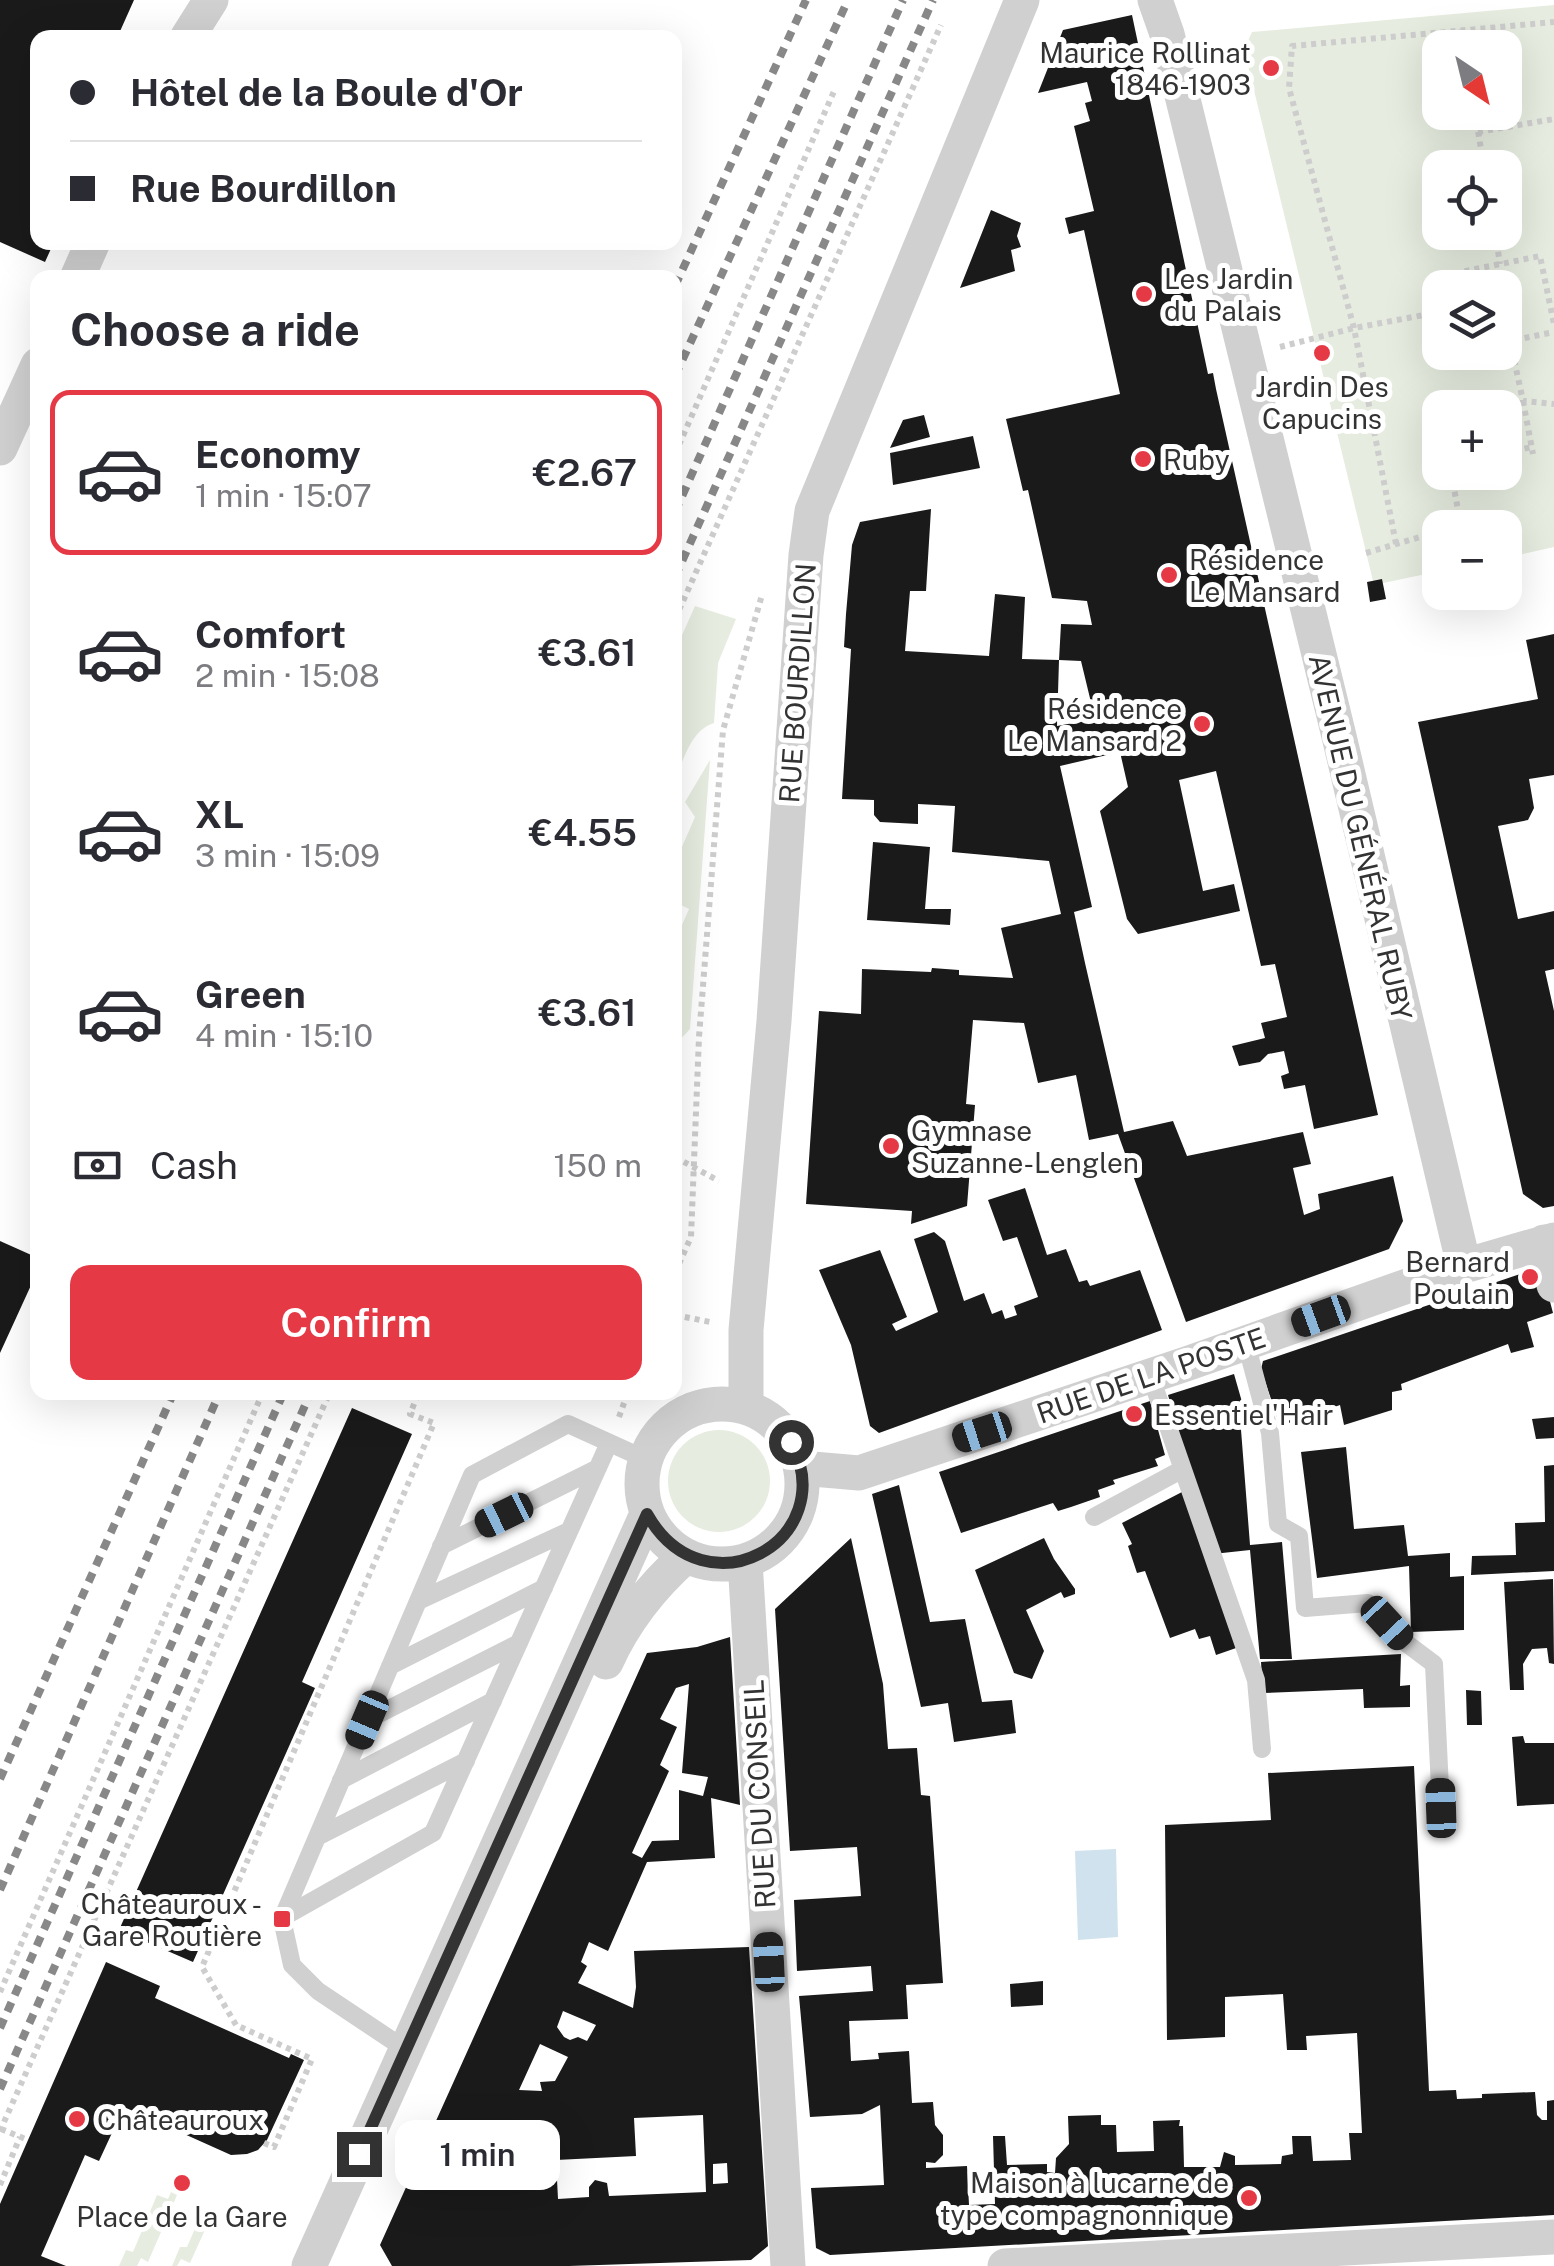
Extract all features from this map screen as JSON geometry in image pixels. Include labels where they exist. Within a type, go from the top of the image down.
[{"type":"street","points":[[192,30],[210,0]]},
{"type":"street","name":"RUE BOURDILLON","points":[[746,1407],[746,1330],[774,1022],[812,511],[1022,0]]},
{"type":"street","name":"AVENUE DU GÉNÉRAL RUBY","points":[[1156,0],[1338,732],[1464,1266]]},
{"type":"street","points":[[0,448],[30,382]]},
{"type":"street","points":[[1549,1241],[1554,1285]]},
{"type":"street","name":"RUE DE LA POSTE","points":[[802,1468],[859,1473],[1464,1266],[1549,1241]]},
{"type":"street","points":[[714,1404],[746,1407],[782,1430],[798,1454],[802,1468],[799,1508],[778,1542],[745,1561],[715,1564],[686,1556],[657,1531],[647,1514],[642,1487],[646,1459],[660,1432],[684,1413],[714,1404]]},
{"type":"street","points":[[309,2266],[647,1514]]},
{"type":"street","points":[[330,2266],[612,1649],[652,1588],[686,1556]]},
{"type":"street","name":"RUE DU CONSEIL","points":[[745,1561],[788,2266]]},
{"type":"street","points":[[1004,2266],[1202,2261],[1554,2237]]},
{"type":"lane","points":[[1246,1343],[1270,1434],[1278,1524],[1299,1536],[1305,1608],[1368,1603],[1406,1643],[1434,1664],[1441,1808]]},
{"type":"lane","points":[[1155,1389],[1256,1680],[1262,1749]]},
{"type":"lane","points":[[405,2049],[318,1991],[292,1965],[282,1918],[472,1475],[568,1424],[646,1459]]},
{"type":"lane","points":[[282,1918],[433,1834],[609,1443]]},
{"type":"lane","points":[[442,1546],[598,1468]]},
{"type":"lane","points":[[1094,1517],[1181,1470]]},
{"type":"lane","points":[[418,1601],[569,1531]]},
{"type":"lane","points":[[390,1666],[544,1588]]},
{"type":"lane","points":[[367,1720],[519,1644]]},
{"type":"lane","points":[[341,1780],[492,1701]]},
{"type":"lane","points":[[316,1837],[466,1761]]},
{"type":"path","points":[[1396,544],[1354,328],[1288,88],[1292,46],[1554,22]]},
{"type":"path","points":[[682,604],[940,25]]},
{"type":"path","points":[[682,438],[835,89]]},
{"type":"path","points":[[1481,150],[1478,132],[1554,119]]},
{"type":"path","points":[[1498,250],[1500,264]]},
{"type":"path","points":[[1470,270],[1540,256],[1554,324]]},
{"type":"path","points":[[1244,358],[1354,328],[1422,315]]},
{"type":"path","points":[[1522,339],[1554,332]]},
{"type":"path","points":[[1515,370],[1533,450],[1522,452]]},
{"type":"path","points":[[1523,401],[1554,404]]},
{"type":"path","points":[[1366,553],[1422,537]]},
{"type":"path","points":[[682,1258],[691,1237],[699,1037],[723,730],[764,586],[806,555]]},
{"type":"path","points":[[682,1160],[720,1181]]},
{"type":"path","points":[[0,1992],[259,1400]]},
{"type":"path","points":[[0,2186],[24,2138],[0,2130],[326,1400]]},
{"type":"path","points":[[264,2143],[274,2148],[312,2059],[236,2025],[202,1968],[434,1424],[410,1414],[416,1400]]},
{"type":"shaded area","points":[[1554,5],[1554,547],[1522,554],[1522,510],[1422,510],[1422,575],[1374,585],[1244,49],[1252,32]]},
{"type":"shaded area","points":[[695,606],[736,619],[718,663],[714,723],[699,732],[682,762],[682,635]]},
{"type":"shaded area","points":[[710,760],[690,1029],[682,1038],[682,925],[689,909],[682,906],[682,847],[695,817],[685,802]]},
{"type":"shaded area","points":[[709,1430],[729,1430],[748,1438],[762,1452],[770,1481],[767,1501],[748,1524],[729,1532],[709,1532],[690,1524],[676,1510],[668,1491],[668,1471],[676,1452],[690,1438]]},
{"type":"shaded area","points":[[171,2192],[177,2195],[148,2262],[141,2258],[137,2266],[119,2266],[126,2250],[133,2252],[157,2195],[168,2199]]},
{"type":"shaded area","points":[[204,2208],[213,2212],[190,2263],[181,2259],[177,2266],[172,2266],[180,2247],[187,2247]]},
{"type":"water","points":[[1116,1849],[1118,1937],[1078,1940],[1075,1851]]},
{"type":"building","points":[[0,0],[134,0],[121,30],[30,30],[30,250],[50,250],[45,262],[0,242]]},
{"type":"building","points":[[1132,15],[1208,374],[1213,373],[1378,1115],[1314,1129],[1305,1085],[1284,1089],[1281,1076],[1289,1073],[1284,1051],[1239,1066],[1232,1046],[1265,1038],[1261,1023],[1287,1017],[1275,964],[1261,966],[1216,771],[1179,780],[1203,891],[1234,884],[1240,911],[1138,934],[1127,919],[1100,811],[1128,787],[1120,752],[1060,766],[1092,907],[1074,912],[1124,1132],[1173,1121],[1187,1156],[1303,1132],[1311,1164],[1293,1168],[1304,1215],[1320,1209],[1318,1194],[1393,1176],[1403,1221],[1389,1249],[1186,1322],[1118,1134],[1089,1140],[1076,1075],[1038,1083],[1024,1023],[973,1020],[966,1104],[975,1105],[967,1206],[911,1224],[912,1211],[806,1204],[819,1011],[861,1014],[862,969],[931,972],[932,968],[959,970],[959,975],[1013,978],[1001,928],[1061,914],[1049,861],[952,852],[955,806],[918,804],[918,824],[880,822],[874,815],[874,800],[842,799],[851,649],[844,647],[846,614],[852,545],[860,522],[931,509],[926,591],[910,591],[905,651],[989,656],[995,594],[1025,597],[1022,659],[1059,660],[1061,624],[1092,625],[1087,601],[1052,598],[1028,490],[1023,491],[1006,419],[1120,394],[1084,230],[1069,234],[1065,218],[1094,211],[1074,126],[1090,121],[1085,103],[1092,101],[1087,82],[1038,93],[1063,30]],"holes":[[[1059,660],[1081,661],[1095,719],[1057,726]]]},
{"type":"building","points":[[991,210],[1021,223],[1017,236],[1021,247],[1011,250],[1015,271],[960,288]]},
{"type":"building","points":[[924,415],[930,437],[890,448],[903,420]]},
{"type":"building","points":[[973,436],[980,468],[893,485],[890,453]]},
{"type":"building","points":[[1382,579],[1386,599],[1370,602],[1367,582]]},
{"type":"building","points":[[1554,634],[1554,775],[1529,779],[1534,808],[1528,820],[1498,826],[1518,919],[1554,911],[1554,969],[1545,971],[1554,1011],[1554,1206],[1543,1208],[1523,1194],[1418,722],[1538,699],[1526,640]]},
{"type":"building","points":[[873,842],[930,847],[925,909],[951,909],[950,925],[867,920]]},
{"type":"building","points":[[1025,1188],[1047,1255],[1066,1249],[1079,1282],[1087,1280],[1090,1286],[1140,1270],[1162,1330],[879,1433],[870,1426],[851,1345],[819,1270],[880,1250],[907,1317],[892,1324],[896,1331],[938,1312],[914,1239],[934,1232],[945,1241],[964,1301],[984,1293],[992,1314],[1002,1310],[1005,1319],[1017,1315],[1014,1306],[1038,1297],[1017,1237],[1003,1241],[988,1200]]},
{"type":"building","points":[[0,1241],[30,1254],[30,1287],[0,1353]]},
{"type":"building","points":[[1541,1267],[1553,1313],[1527,1322],[1534,1347],[1511,1353],[1508,1344],[1401,1384],[1402,1390],[1392,1392],[1392,1410],[1344,1425],[1340,1405],[1280,1426],[1261,1369],[1263,1361]]},
{"type":"building","points":[[1234,1374],[1246,1416],[1240,1417],[1250,1545],[1282,1542],[1292,1659],[1260,1659],[1250,1550],[1213,1554],[1168,1395]]},
{"type":"building","points":[[1150,1401],[1165,1455],[1155,1459],[1158,1466],[1113,1480],[1115,1484],[1098,1490],[1100,1497],[1071,1507],[1058,1511],[1053,1503],[961,1533],[939,1472]]},
{"type":"building","points":[[352,1408],[412,1434],[302,1682],[315,1688],[193,1962],[119,1930]]},
{"type":"building","points":[[1554,1417],[1554,1438],[1536,1439],[1532,1419]]},
{"type":"building","points":[[1346,1447],[1354,1529],[1404,1525],[1408,1556],[1450,1553],[1450,1577],[1464,1576],[1464,1630],[1411,1632],[1409,1566],[1317,1578],[1301,1452]]},
{"type":"building","points":[[1554,1465],[1554,1571],[1471,1575],[1472,1556],[1516,1555],[1515,1523],[1545,1522],[1544,1466]]},
{"type":"building","points":[[899,1485],[930,1622],[965,1619],[982,1702],[1012,1700],[1016,1733],[954,1742],[948,1703],[921,1707],[872,1494]]},
{"type":"building","points":[[1182,1492],[1239,1647],[1216,1655],[1210,1636],[1199,1639],[1195,1629],[1170,1638],[1145,1571],[1137,1573],[1128,1546],[1132,1544],[1122,1523]]},
{"type":"building","points":[[851,1538],[883,1684],[888,1749],[917,1748],[921,1795],[930,1796],[943,1983],[906,1985],[908,2019],[849,2021],[851,2061],[879,2059],[878,2053],[909,2051],[912,2103],[933,2102],[935,2125],[943,2135],[943,2155],[935,2163],[926,2162],[926,2168],[967,2166],[969,2205],[995,2204],[993,2136],[1005,2136],[1007,2165],[1047,2164],[1047,2172],[1055,2173],[1056,2158],[1069,2144],[1068,2116],[1101,2115],[1101,2125],[1116,2125],[1117,2152],[1154,2151],[1153,2121],[1180,2120],[1184,2167],[1220,2167],[1224,2152],[1235,2156],[1235,2165],[1281,2164],[1282,2156],[1293,2154],[1292,2136],[1311,2136],[1313,2161],[1351,2160],[1349,2133],[1362,2133],[1357,2033],[1306,2036],[1307,2050],[1287,2050],[1283,1994],[1225,1997],[1225,2037],[1167,2040],[1165,1825],[1271,1820],[1268,1773],[1414,1766],[1429,2091],[1456,2090],[1457,2099],[1535,2092],[1537,2115],[1542,2120],[1547,2120],[1547,2101],[1554,2100],[1554,2215],[830,2255],[816,2248],[811,2188],[884,2185],[880,2105],[862,2114],[810,2117],[799,1996],[873,1991],[871,1966],[797,1971],[794,1900],[861,1896],[857,1847],[790,1851],[775,1609]]},
{"type":"building","points":[[1044,1538],[1075,1594],[1064,1598],[1061,1592],[1026,1610],[1044,1651],[1032,1679],[1014,1673],[975,1570]]},
{"type":"building","points":[[1553,1579],[1554,1664],[1549,1663],[1547,1648],[1532,1649],[1523,1664],[1524,1690],[1510,1690],[1504,1582]]},
{"type":"building","points":[[730,1637],[740,1805],[711,1798],[715,1858],[647,1862],[608,1951],[589,1942],[581,1962],[587,1966],[578,1983],[633,2008],[634,1951],[749,1947],[768,2246],[751,2260],[392,2266],[380,2245],[647,1653],[697,1647]],"holes":[[[689,1684],[682,1773],[708,1777],[703,1796],[679,1790],[679,1840],[652,1841],[642,1858],[632,1853],[669,1771],[660,1765],[677,1727],[660,1719],[676,1688]],[[563,2011],[596,2025],[587,2041],[578,2037],[570,2040],[557,2027]],[[540,2044],[568,2057],[555,2081],[540,2082],[542,2091],[519,2090]],[[703,2115],[706,2192],[609,2196],[607,2183],[595,2180],[589,2187],[589,2197],[558,2199],[556,2160],[636,2156],[634,2118]],[[727,2163],[728,2183],[713,2184],[713,2164]]]},
{"type":"building","points":[[1401,1654],[1400,1686],[1410,1685],[1410,1707],[1364,1708],[1363,1689],[1263,1693],[1261,1662]]},
{"type":"building","points":[[1466,1690],[1481,1691],[1482,1725],[1467,1725]]},
{"type":"building","points":[[1523,1736],[1525,1743],[1554,1743],[1554,1804],[1517,1806],[1512,1737]]},
{"type":"building","points":[[106,1962],[160,1986],[155,1998],[289,2058],[291,2054],[304,2060],[267,2140],[258,2150],[247,2154],[231,2155],[124,2107],[99,2161],[85,2155],[41,2256],[66,2266],[0,2266],[0,2204]]},
{"type":"building","points":[[1043,1981],[1043,2005],[1011,2007],[1010,1984]]},
{"type":"railway","points":[[682,271],[806,0]]},
{"type":"railway","points":[[682,361],[848,0]]},
{"type":"railway","points":[[682,496],[903,0]]},
{"type":"railway","points":[[682,561],[933,0]]},
{"type":"railway","points":[[0,1779],[170,1400]]},
{"type":"railway","points":[[0,1890],[216,1400]]},
{"type":"railway","points":[[0,2028],[280,1400]]},
{"type":"railway","points":[[0,2089],[307,1400]]},
{"type":"place","name":"Maurice Rollinat 1846-1903","points":[[1271,68]]},
{"type":"place","name":"Les Jardin du Palais","points":[[1144,294]]},
{"type":"place","name":"Jardin Des Capucins","points":[[1322,353]]},
{"type":"place","name":"Ruby","points":[[1143,459]]},
{"type":"place","name":"Résidence Le Mansard","points":[[1169,575]]},
{"type":"place","name":"Résidence Le Mansard 2","points":[[1202,724]]},
{"type":"place","name":"Gymnase Suzanne-Lenglen","points":[[891,1146]]},
{"type":"place","name":"Bernard Poulain","points":[[1530,1277]]},
{"type":"place","name":"Essentiel'Hair","points":[[1134,1414]]},
{"type":"place","name":"Châteauroux - Gare Routière","points":[[282,1919]]},
{"type":"place","name":"Châteauroux","points":[[77,2119]]},
{"type":"place","name":"Place de la Gare","points":[[182,2183]]},
{"type":"place","name":"Maison à lucarne de type compagnonnique","points":[[1249,2198]]},
{"type":"route","points":[[359,2154],[647,1514],[670,1545],[700,1562],[729,1564],[761,1554],[778,1542],[799,1508],[802,1468],[791,1442]]}]
